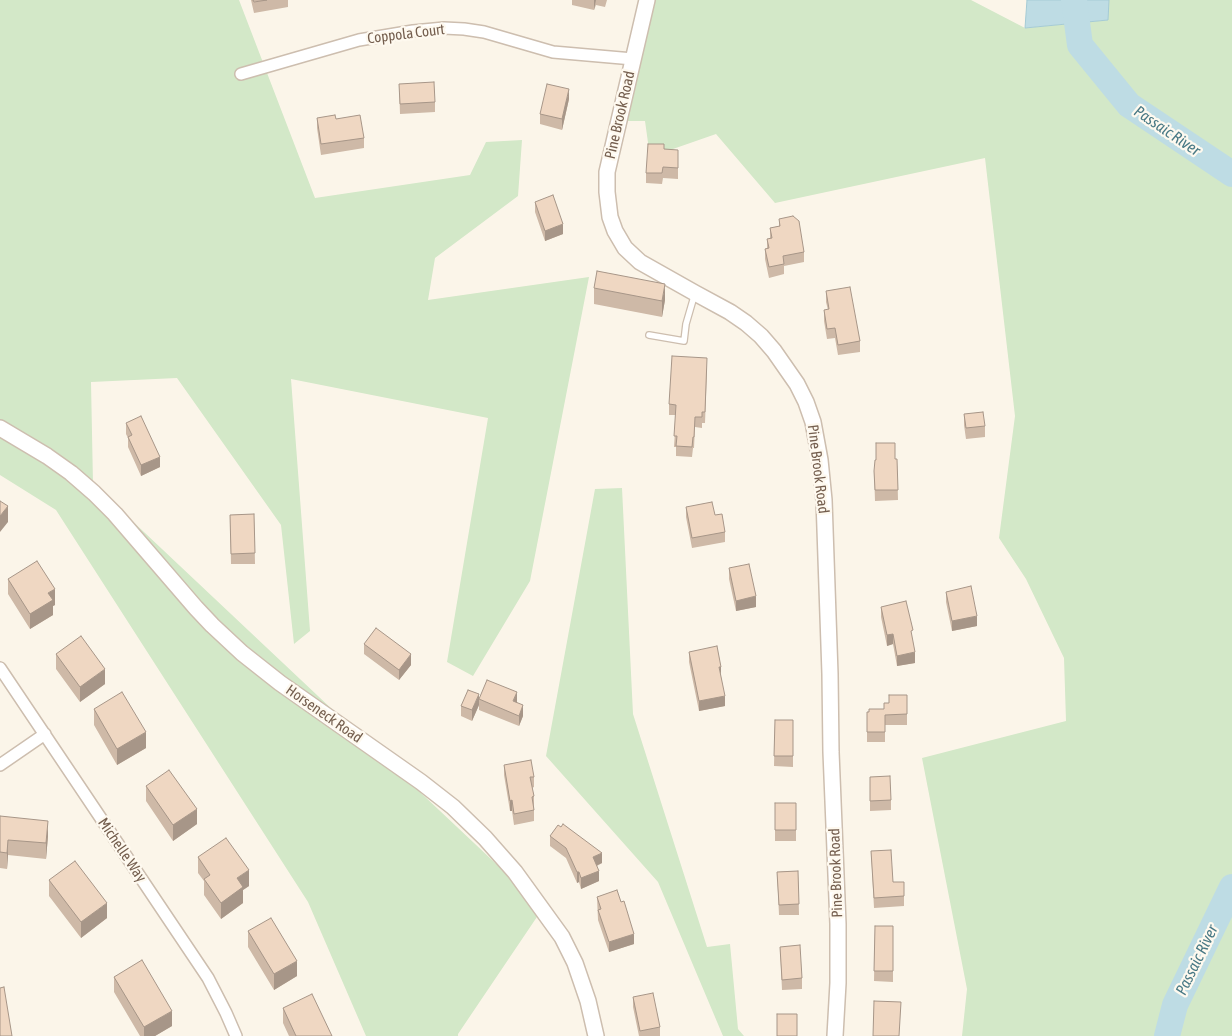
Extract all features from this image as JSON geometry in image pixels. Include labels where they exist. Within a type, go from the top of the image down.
[{"type":"street","name":"Pine Brook Road","points":[[647,0],[607,172],[610,217],[615,231],[625,248],[640,262],[730,312],[761,336],[797,384],[806,402],[820,460],[824,500],[838,924],[838,983],[835,1036]]},
{"type":"street","name":"Coppola Court","points":[[241,74],[359,40],[444,28],[484,32],[553,52],[633,59]]},
{"type":"street","name":"Horseneck Road","points":[[0,428],[47,456],[94,493],[115,514],[196,608],[242,653],[280,683],[422,782],[453,807],[485,838],[515,872],[562,937],[575,963],[588,1001],[596,1036]]},
{"type":"street","name":"Michelle Way","points":[[0,668],[208,978],[236,1036]]},
{"type":"street","points":[[0,765],[45,734]]},
{"type":"lane","points":[[649,335],[684,341],[686,324],[694,293]]},
{"type":"green space","points":[[0,0],[239,0],[315,198],[470,175],[486,142],[522,140],[518,196],[435,258],[428,300],[589,277],[530,581],[473,676],[447,662],[488,418],[291,379],[310,631],[294,644],[281,525],[177,378],[91,382],[93,484],[543,908],[458,1036],[366,1036],[308,902],[56,510],[0,475]]},
{"type":"green space","points":[[650,0],[971,0],[1025,28],[1107,20],[1109,0],[1232,0],[1232,1036],[962,1036],[967,989],[922,758],[1066,721],[1064,658],[1026,579],[999,538],[1015,416],[985,158],[775,203],[716,134],[650,157],[645,121],[620,121]]},
{"type":"green space","points":[[622,488],[633,714],[707,947],[730,944],[738,1029],[744,1036],[723,1036],[658,882],[546,756],[595,489]]},
{"type":"water","points":[[1027,0],[1109,0],[1108,20],[1025,28]]},
{"type":"building","points":[[434,82],[435,102],[400,104],[399,84]]},
{"type":"building","points":[[547,84],[569,89],[562,119],[540,114]]},
{"type":"building","points":[[335,115],[336,119],[360,115],[364,138],[321,144],[317,118]]},
{"type":"building","points":[[648,144],[664,144],[664,149],[678,150],[678,168],[663,167],[662,173],[646,173]]},
{"type":"building","points":[[553,195],[563,224],[545,231],[535,202]]},
{"type":"building","points":[[793,216],[799,221],[804,252],[783,256],[784,264],[769,267],[765,249],[769,248],[767,239],[772,238],[770,228],[780,226],[779,219]]},
{"type":"building","points":[[597,271],[665,284],[662,301],[594,288]]},
{"type":"building","points":[[850,287],[860,341],[838,345],[835,328],[827,329],[824,310],[829,309],[826,291]]},
{"type":"building","points":[[672,356],[707,358],[705,412],[702,412],[702,417],[695,417],[692,447],[676,446],[677,436],[674,436],[676,405],[669,404]]},
{"type":"building","points":[[983,412],[985,426],[966,428],[964,414]]},
{"type":"building","points":[[141,416],[160,457],[141,465],[128,437],[132,435],[126,423]]},
{"type":"building","points":[[876,443],[895,443],[898,490],[875,490]]},
{"type":"building","points":[[0,501],[8,506],[0,516]]},
{"type":"building","points":[[712,502],[715,515],[722,514],[725,532],[692,538],[686,507]]},
{"type":"building","points":[[254,514],[255,553],[231,554],[230,515]]},
{"type":"building","points":[[37,561],[55,589],[48,593],[53,600],[30,614],[8,579]]},
{"type":"building","points":[[749,564],[756,596],[736,601],[729,568]]},
{"type":"building","points":[[971,586],[977,616],[952,621],[946,592]]},
{"type":"building","points":[[906,601],[913,630],[911,631],[915,652],[897,656],[893,634],[887,635],[881,607]]},
{"type":"building","points":[[376,628],[411,654],[399,670],[364,644]]},
{"type":"building","points":[[81,636],[105,669],[80,687],[56,654]]},
{"type":"building","points":[[717,646],[725,696],[699,701],[689,652]]},
{"type":"building","points":[[487,680],[517,692],[513,701],[523,705],[519,716],[479,699]]},
{"type":"building","points":[[468,690],[479,694],[472,710],[461,706]]},
{"type":"building","points":[[122,692],[146,732],[117,749],[94,709]]},
{"type":"building","points":[[889,695],[907,695],[907,714],[885,715],[885,732],[867,732],[867,712],[869,712],[869,709],[884,709],[884,703],[889,703]]},
{"type":"building","points":[[775,720],[793,720],[793,756],[774,756]]},
{"type":"building","points":[[531,760],[534,777],[530,777],[534,796],[532,797],[534,810],[514,814],[504,765]]},
{"type":"building","points":[[169,770],[197,809],[173,825],[146,786]]},
{"type":"building","points":[[890,776],[891,800],[870,801],[870,777]]},
{"type":"building","points":[[775,803],[796,803],[796,830],[775,830]]},
{"type":"building","points":[[0,816],[48,821],[46,843],[8,840],[7,853],[0,852]]},
{"type":"building","points":[[563,824],[602,853],[593,857],[599,871],[581,878],[566,848],[550,836],[558,825],[561,827]]},
{"type":"building","points":[[226,838],[249,870],[237,878],[243,887],[221,903],[204,879],[210,875],[198,857]]},
{"type":"building","points":[[891,850],[893,882],[904,882],[904,896],[874,898],[871,851]]},
{"type":"building","points":[[75,861],[107,903],[81,922],[49,880]]},
{"type":"building","points":[[798,871],[799,904],[779,905],[777,872]]},
{"type":"building","points":[[617,890],[621,902],[624,901],[634,934],[609,942],[598,910],[601,909],[597,897]]},
{"type":"building","points":[[271,918],[297,961],[274,974],[248,931]]},
{"type":"building","points":[[875,926],[893,926],[893,971],[874,971]]},
{"type":"building","points":[[800,945],[802,978],[782,980],[780,947]]},
{"type":"building","points":[[142,960],[172,1011],[144,1027],[114,977]]},
{"type":"building","points":[[4,987],[12,1036],[0,1036],[0,988]]},
{"type":"building","points":[[653,993],[660,1027],[640,1031],[633,997]]},
{"type":"building","points":[[312,994],[332,1036],[296,1036],[283,1008]]},
{"type":"building","points":[[874,1001],[901,1002],[899,1036],[873,1036]]},
{"type":"building","points":[[777,1014],[797,1014],[797,1036],[777,1036]]},
{"type":"waterway","name":"Passaic River","points":[[1074,0],[1080,45],[1129,105],[1232,174]]},
{"type":"waterway","name":"Passaic River","points":[[1167,1036],[1175,1005],[1232,887]]}]
